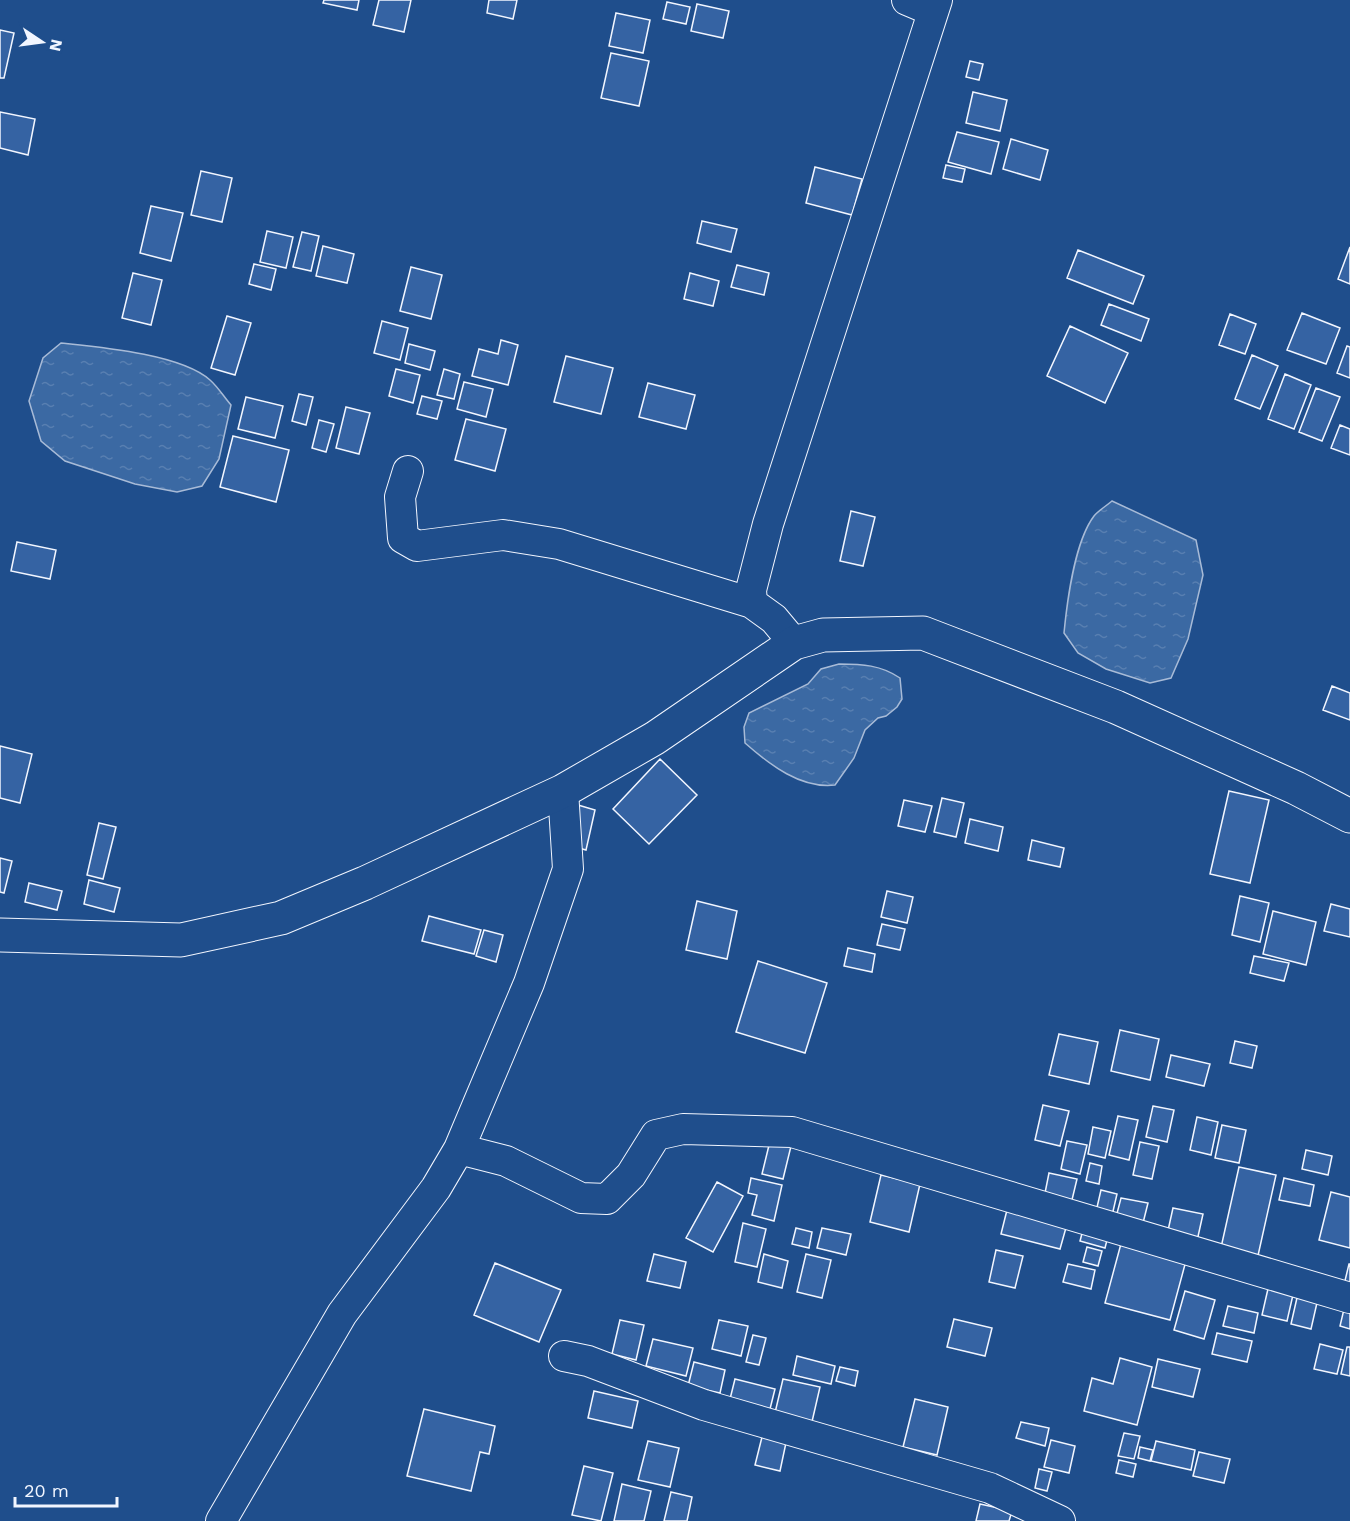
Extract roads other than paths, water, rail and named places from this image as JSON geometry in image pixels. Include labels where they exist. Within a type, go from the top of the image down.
[{"type":"main road","points":[[0,935],[181,940],[281,918],[365,883],[563,791],[655,738],[794,644],[823,635],[923,633],[1116,706],[1296,788],[1350,816]]},
{"type":"street","points":[[752,603],[751,590],[768,524],[925,4]]},
{"type":"street","points":[[408,471],[400,497],[403,538],[417,546],[503,535],[548,542],[752,603],[774,619],[794,644]]},
{"type":"street","points":[[221,1521],[342,1314],[436,1188],[459,1149],[529,983],[568,869],[563,791]]},
{"type":"street","points":[[459,1149],[506,1161],[581,1198],[607,1199],[631,1175],[656,1135],[683,1129],[792,1132],[1350,1298]]},
{"type":"street","points":[[564,1356],[588,1361],[704,1405],[990,1488],[1060,1521]]},
{"type":"water","points":[[61,343],[160,358],[197,371],[213,383],[231,405],[219,459],[202,486],[177,492],[135,484],[65,461],[41,441],[29,401],[43,358]]},
{"type":"water","points":[[1112,501],[1196,540],[1203,575],[1188,639],[1171,678],[1150,683],[1106,669],[1078,653],[1064,633],[1070,589],[1082,540],[1094,516]]},
{"type":"water","points":[[839,664],[856,664],[886,670],[900,678],[902,699],[897,707],[886,716],[878,718],[865,730],[854,758],[835,785],[810,783],[787,774],[745,743],[744,727],[749,713],[808,684],[821,669]]}]
